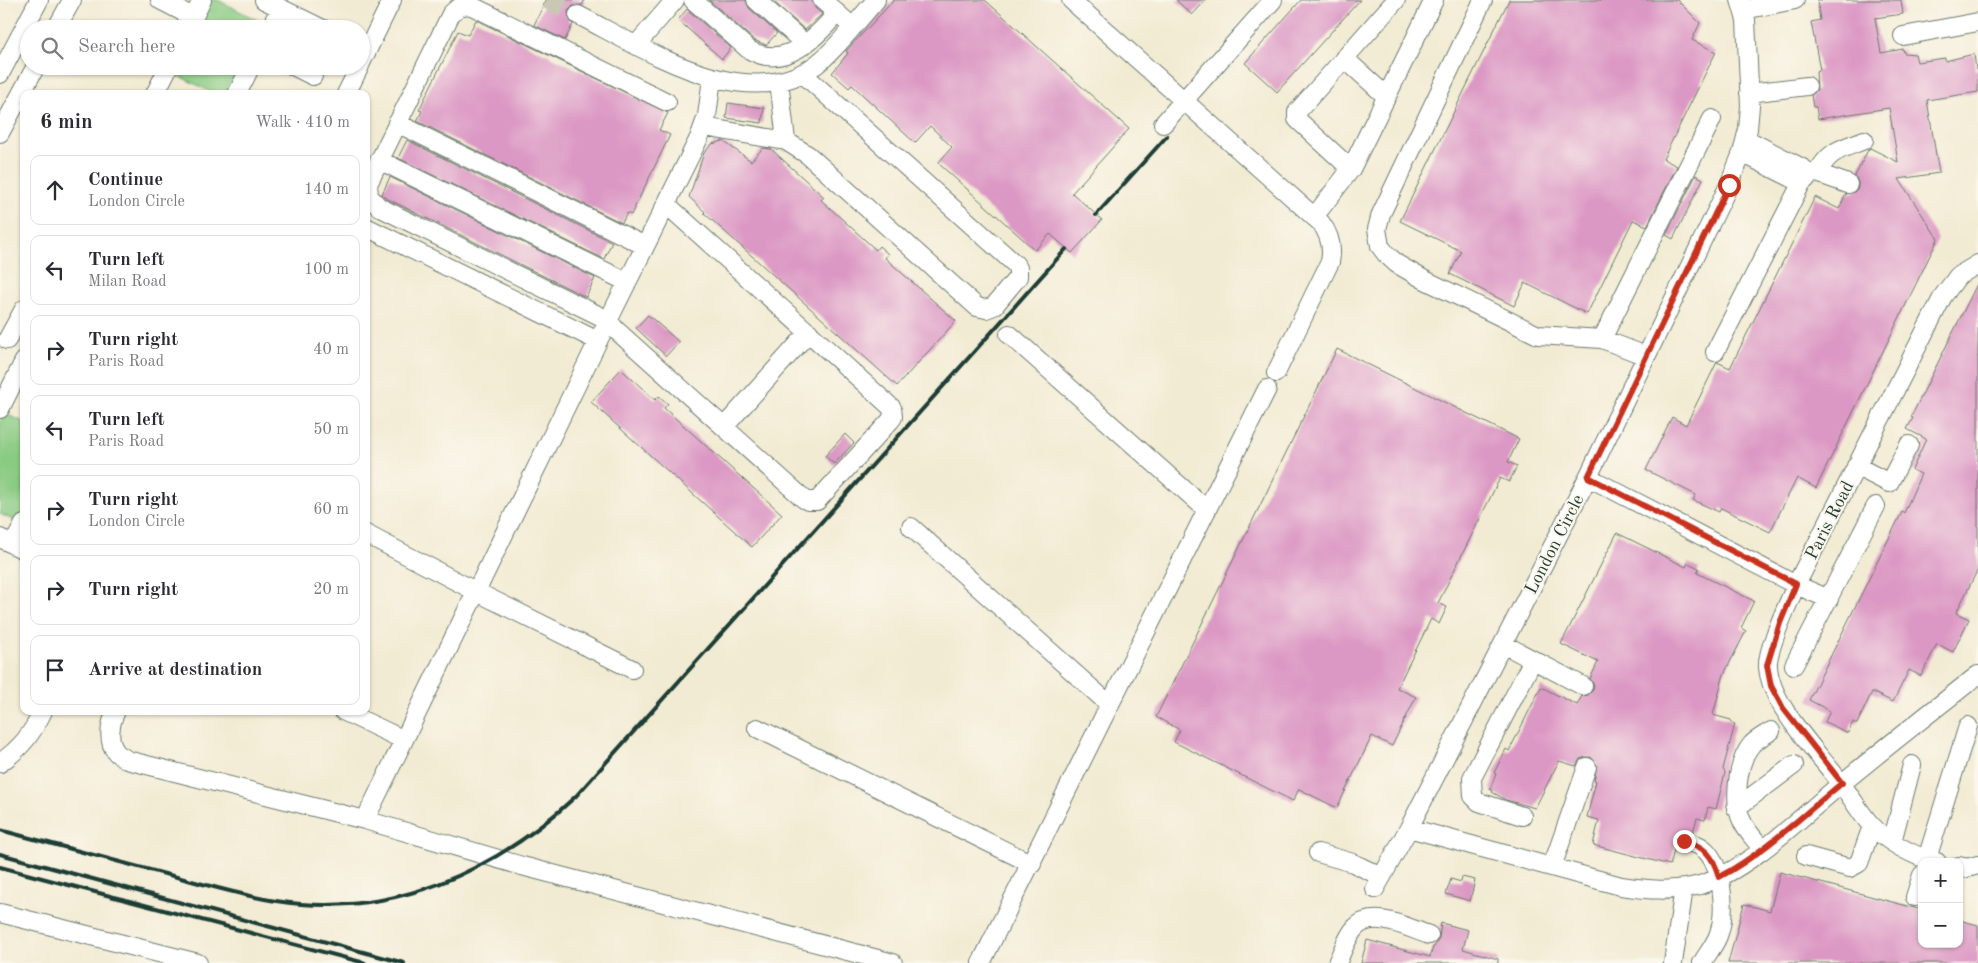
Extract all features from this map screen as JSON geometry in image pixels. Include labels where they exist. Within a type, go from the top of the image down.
[{"type":"street","points":[[28,20],[39,0]]},
{"type":"street","points":[[61,20],[72,0]]},
{"type":"street","points":[[160,0],[187,20]]},
{"type":"street","points":[[192,20],[202,0]]},
{"type":"street","points":[[264,0],[305,20]]},
{"type":"street","points":[[370,45],[392,0]]},
{"type":"street","points":[[637,44],[675,0]]},
{"type":"street","points":[[692,0],[754,54],[774,58],[797,50],[823,30],[836,13]]},
{"type":"street","points":[[756,0],[805,44]]},
{"type":"street","points":[[822,0],[852,27]]},
{"type":"street","points":[[578,15],[682,67],[712,78],[750,83],[779,81],[802,73],[823,60],[876,0]]},
{"type":"street","points":[[1070,0],[1321,223],[1330,238],[1330,262],[1276,373]]},
{"type":"street","points":[[1163,124],[1273,0]]},
{"type":"street","points":[[1352,169],[1300,122],[1296,116],[1299,109],[1396,0]]},
{"type":"street","points":[[1314,217],[1352,169],[1434,0]]},
{"type":"street","points":[[1483,0],[1381,214],[1378,228],[1380,246],[1397,264],[1423,279],[1538,336],[1602,339],[1646,356]]},
{"type":"street","points":[[1741,5],[1794,0]]},
{"type":"street","points":[[370,176],[374,160],[397,123],[451,14],[454,10],[466,5],[476,8],[667,102]]},
{"type":"street","name":"London Circle","points":[[1318,853],[1353,863],[1378,883],[1410,828],[1588,477],[1729,185],[1744,146],[1749,122],[1749,93],[1746,20],[1741,5]]},
{"type":"street","points":[[274,20],[280,8]]},
{"type":"street","points":[[1903,36],[1978,22]]},
{"type":"street","points":[[0,74],[20,36]]},
{"type":"street","points":[[1344,58],[1387,97]]},
{"type":"street","points":[[704,127],[786,141],[808,155],[982,309],[994,306],[1018,277],[1018,268],[1015,264],[802,73]]},
{"type":"street","points":[[23,90],[31,75]]},
{"type":"street","points":[[157,90],[164,75]]},
{"type":"street","points":[[239,90],[246,75]]},
{"type":"street","points":[[348,90],[356,75]]},
{"type":"street","points":[[365,820],[704,127],[712,78]]},
{"type":"street","points":[[779,81],[786,141]]},
{"type":"street","points":[[1749,93],[1807,86]]},
{"type":"street","points":[[0,134],[20,96]]},
{"type":"street","points":[[1602,339],[1712,119]]},
{"type":"street","points":[[397,123],[645,246]]},
{"type":"street","points":[[1715,352],[1809,177],[1831,154],[1864,140]]},
{"type":"street","points":[[1744,146],[1809,177],[1848,184]]},
{"type":"street","points":[[374,160],[627,282]]},
{"type":"street","points":[[370,198],[374,204],[608,320],[616,330],[804,499],[813,502],[821,498],[890,421],[893,412],[890,404],[666,204]]},
{"type":"street","points":[[370,229],[598,341]]},
{"type":"street","name":"Paris Road","points":[[1918,859],[1872,826],[1842,783],[1783,708],[1771,686],[1767,665],[1780,623],[1796,584],[1943,296],[1958,276],[1978,264]]},
{"type":"street","points":[[7,340],[20,316]]},
{"type":"street","points":[[724,427],[809,332]]},
{"type":"street","points":[[1009,334],[1207,510]]},
{"type":"street","points":[[0,408],[20,369]]},
{"type":"street","points":[[981,963],[1267,390]]},
{"type":"street","points":[[1856,466],[1889,483],[1908,445]]},
{"type":"street","points":[[1588,477],[1796,584],[1829,599]]},
{"type":"street","points":[[1794,666],[1876,506]]},
{"type":"street","points":[[912,528],[1110,705]]},
{"type":"street","points":[[12,545],[20,531]]},
{"type":"street","points":[[370,536],[632,669]]},
{"type":"street","points":[[1503,644],[1583,686]]},
{"type":"street","points":[[1522,816],[1479,802],[1473,796],[1472,778],[1533,660]]},
{"type":"street","points":[[1410,828],[1621,886],[1656,891],[1684,888],[1719,877],[1738,867],[1978,675]]},
{"type":"street","points":[[0,763],[33,732],[41,715]]},
{"type":"street","points":[[114,715],[111,721],[110,736],[115,752],[127,760],[365,820],[522,866],[893,963]]},
{"type":"street","points":[[351,715],[404,740]]},
{"type":"street","points":[[1930,858],[1968,726]]},
{"type":"street","points":[[757,728],[1032,864]]},
{"type":"street","points":[[1762,849],[1742,823],[1736,808],[1738,776],[1753,743],[1770,731]]},
{"type":"street","points":[[1736,808],[1794,765]]},
{"type":"street","points":[[1892,842],[1912,765]]},
{"type":"street","points":[[1552,867],[1587,767]]},
{"type":"street","points":[[1806,856],[1850,868],[1859,863],[1872,826]]},
{"type":"street","points":[[1684,841],[1703,848],[1716,866],[1719,877],[1722,904],[1720,928],[1702,963]]},
{"type":"street","points":[[1963,867],[1968,868],[1978,865]]},
{"type":"street","points":[[1673,963],[1684,888]]},
{"type":"street","points":[[1915,897],[1918,890]]},
{"type":"street","points":[[0,913],[198,963]]},
{"type":"street","points":[[1337,963],[1355,928],[1365,921],[1383,920],[1429,934]]},
{"type":"green space","points":[[210,0],[218,0],[257,20],[200,20]]},
{"type":"green space","points":[[177,75],[239,75],[232,90],[207,90]]},
{"type":"green space","points":[[8,415],[20,420],[20,516],[17,522],[0,514],[0,422],[3,416]]},
{"type":"building","points":[[546,0],[585,0],[582,5],[573,6],[568,11],[569,20],[573,24],[565,40],[534,25]]},
{"type":"building","points":[[709,0],[746,0],[749,8],[777,33],[766,45],[754,40]]},
{"type":"building","points":[[772,0],[812,0],[815,8],[822,14],[805,30]]},
{"type":"building","points":[[894,0],[985,0],[1129,129],[1072,193],[1102,220],[1072,253],[1050,234],[1035,250],[938,163],[952,147],[930,126],[915,143],[852,85],[849,88],[832,73],[848,53],[846,51]]},
{"type":"building","points":[[1176,0],[1206,0],[1192,15]]},
{"type":"building","points":[[1301,0],[1360,0],[1277,92],[1245,63]]},
{"type":"building","points":[[1509,0],[1677,0],[1700,23],[1692,40],[1716,52],[1663,159],[1677,166],[1647,226],[1633,220],[1587,314],[1525,283],[1514,306],[1450,274],[1461,251],[1400,221]]},
{"type":"building","points":[[1817,0],[1901,0],[1903,14],[1875,18],[1881,53],[1903,49],[1904,53],[1915,54],[1917,62],[1945,58],[1945,61],[1974,54],[1976,70],[1978,70],[1978,92],[1927,100],[1939,173],[1899,179],[1938,239],[1816,488],[1797,478],[1770,532],[1721,508],[1719,512],[1693,500],[1696,495],[1646,470],[1672,417],[1686,425],[1717,362],[1730,368],[1815,197],[1839,209],[1846,194],[1854,192],[1858,188],[1855,176],[1870,148],[1898,162],[1889,108],[1818,119],[1811,95],[1817,90],[1816,71],[1820,70],[1811,22],[1820,20]]},
{"type":"building","points":[[687,9],[731,48],[722,59],[678,20]]},
{"type":"building","points":[[476,20],[668,113],[659,130],[670,135],[631,215],[627,213],[622,223],[417,121],[422,111],[419,110],[458,31],[468,35]]},
{"type":"building","points":[[728,103],[764,108],[762,123],[726,118]]},
{"type":"building","points":[[407,140],[612,242],[604,259],[398,158]]},
{"type":"building","points":[[723,141],[751,161],[763,148],[771,149],[824,197],[821,200],[876,250],[879,246],[888,254],[885,258],[956,321],[897,386],[704,213],[689,197],[704,153],[712,144]]},
{"type":"building","points":[[1696,175],[1703,179],[1673,239],[1666,235]]},
{"type":"building","points":[[390,177],[595,278],[586,297],[386,198],[382,194]]},
{"type":"building","points":[[1978,282],[1978,569],[1956,613],[1969,619],[1953,652],[1937,644],[1921,676],[1909,670],[1893,702],[1872,692],[1857,724],[1853,722],[1848,733],[1825,722],[1830,711],[1809,700],[1902,512],[1904,513],[1921,474],[1912,470],[1926,439],[1907,429],[1913,418],[1911,417]]},
{"type":"building","points":[[648,315],[679,342],[666,356],[636,328]]},
{"type":"building","points":[[1337,349],[1519,439],[1508,462],[1517,466],[1509,482],[1500,478],[1438,603],[1447,607],[1439,624],[1431,619],[1397,688],[1416,697],[1392,746],[1372,736],[1337,808],[1299,789],[1293,801],[1174,742],[1180,730],[1156,717]]},
{"type":"building","points":[[621,369],[655,400],[659,396],[668,404],[664,408],[782,514],[752,547],[591,402]]},
{"type":"building","points":[[845,434],[854,443],[834,464],[825,456]]},
{"type":"building","points":[[1617,533],[1686,567],[1688,563],[1699,568],[1697,573],[1754,601],[1741,628],[1746,631],[1724,674],[1713,715],[1731,720],[1731,723],[1735,724],[1723,769],[1725,773],[1716,809],[1708,807],[1705,820],[1697,818],[1693,832],[1682,831],[1676,834],[1670,865],[1593,845],[1599,820],[1587,817],[1596,781],[1594,780],[1597,765],[1591,757],[1580,759],[1576,766],[1559,761],[1535,808],[1506,800],[1490,789],[1496,774],[1494,773],[1506,749],[1509,751],[1541,687],[1577,705],[1582,696],[1588,695],[1593,690],[1594,685],[1590,679],[1598,662],[1561,644]]},
{"type":"building","points":[[1780,872],[1918,909],[1918,948],[1963,948],[1963,921],[1978,925],[1978,963],[1728,963],[1744,904],[1770,911]]},
{"type":"building","points":[[1462,877],[1475,880],[1470,901],[1446,894],[1451,879],[1461,882]]},
{"type":"building","points":[[1441,923],[1468,930],[1463,949],[1498,959],[1498,963],[1361,963],[1367,940],[1430,957],[1433,947],[1439,938]]},
{"type":"tunnel","points":[[547,0],[578,15]]},
{"type":"railway","points":[[1096,215],[1167,136]]},
{"type":"railway","points":[[0,830],[248,896],[318,905],[359,903],[399,896],[438,884],[475,868],[511,847],[576,796],[1066,249]]},
{"type":"railway","points":[[0,854],[404,963]]},
{"type":"railway","points":[[0,867],[365,963]]},
{"type":"route","points":[[1684,841],[1697,844],[1703,848],[1716,866],[1719,877],[1738,867],[1762,849],[1842,783],[1783,708],[1771,686],[1767,665],[1780,623],[1796,584],[1588,477],[1729,185]]}]
